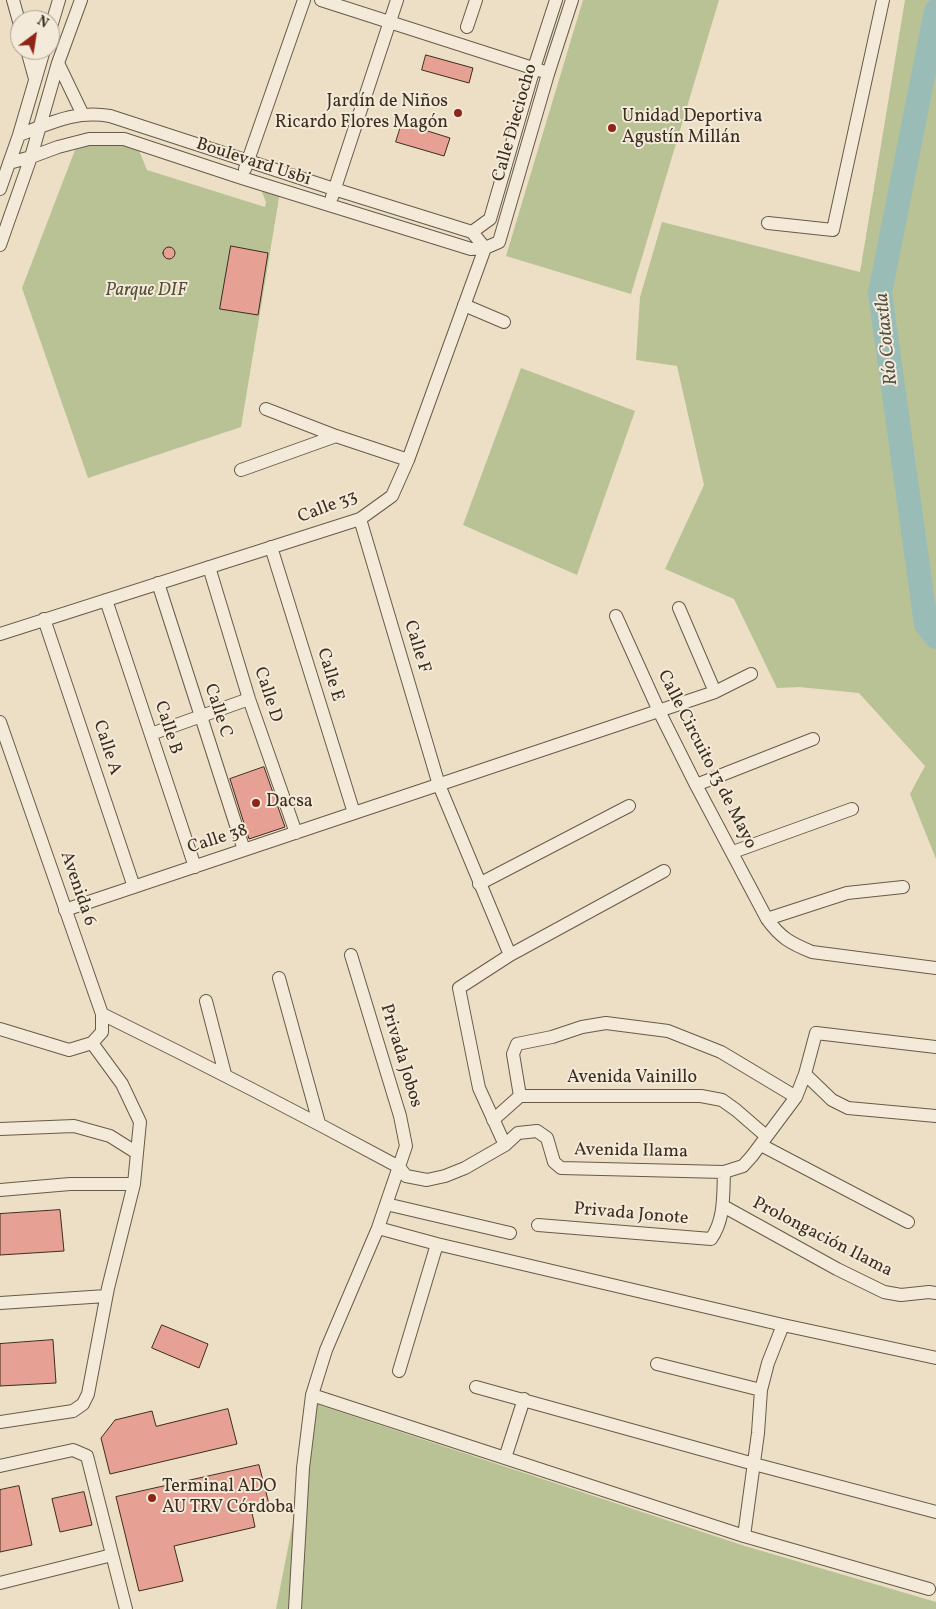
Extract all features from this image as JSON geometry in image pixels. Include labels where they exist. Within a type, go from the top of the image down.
[{"type":"street","points":[[0,245],[30,157],[58,63],[81,0]]},
{"type":"street","points":[[242,178],[304,0]]},
{"type":"street","points":[[320,0],[548,74]]},
{"type":"street","points":[[329,206],[397,0]]},
{"type":"street","points":[[467,28],[476,0]]},
{"type":"street","name":"Calle Dieciocho","points":[[472,232],[490,219],[556,0]]},
{"type":"street","name":"Calle Dieciocho","points":[[485,248],[499,242],[548,74],[572,0]]},
{"type":"street","points":[[768,223],[832,230],[883,0]]},
{"type":"street","points":[[30,60],[35,80]]},
{"type":"street","points":[[0,189],[19,135],[41,60]]},
{"type":"street","points":[[58,63],[83,115]]},
{"type":"street","name":"Boulevard Usbi","points":[[19,135],[59,119],[95,113],[117,118],[472,232]]},
{"type":"street","name":"Boulevard Usbi","points":[[9,163],[89,139],[124,139],[329,206],[471,249],[485,248]]},
{"type":"street","points":[[472,232],[485,248]]},
{"type":"street","name":"Calle 33","points":[[0,634],[360,519],[392,496],[408,460],[485,248]]},
{"type":"street","points":[[464,305],[504,322]]},
{"type":"street","points":[[266,410],[408,460]]},
{"type":"street","points":[[241,470],[336,436]]},
{"type":"street","name":"Calle F","points":[[360,519],[439,785],[510,955]]},
{"type":"street","name":"Calle E","points":[[271,547],[354,813]]},
{"type":"street","name":"Calle D","points":[[209,567],[249,699],[296,833]]},
{"type":"street","name":"Calle C","points":[[158,583],[244,850]]},
{"type":"street","name":"Calle B","points":[[106,600],[195,866]]},
{"type":"street","points":[[679,608],[714,692]]},
{"type":"street","name":"Calle Circuito 13 de Mayo","points":[[616,616],[696,785],[767,919],[777,933],[793,944],[812,952],[936,968]]},
{"type":"street","name":"Calle A","points":[[44,619],[134,887]]},
{"type":"street","name":"Calle 38","points":[[65,910],[714,692],[751,674]]},
{"type":"street","points":[[151,734],[249,699]]},
{"type":"street","name":"Avenida 6","points":[[0,722],[102,1014]]},
{"type":"street","points":[[696,785],[813,739]]},
{"type":"street","points":[[480,884],[629,806]]},
{"type":"street","points":[[733,852],[852,810]]},
{"type":"street","points":[[505,1145],[478,1088],[459,988],[510,955],[664,871]]},
{"type":"street","points":[[767,919],[846,893],[903,887]]},
{"type":"street","name":"Privada Jobos","points":[[295,1609],[303,1468],[312,1395],[326,1350],[378,1228],[404,1155],[406,1140],[351,955]]},
{"type":"street","points":[[279,978],[319,1124]]},
{"type":"street","points":[[206,1001],[225,1074]]},
{"type":"street","points":[[0,1029],[69,1050],[92,1043],[102,1032],[102,1014]]},
{"type":"street","name":"Avenida Ilama","points":[[102,1014],[225,1074],[319,1124],[399,1167],[406,1176],[427,1180],[445,1176],[465,1168],[505,1145],[518,1133],[538,1131],[547,1138],[554,1162],[561,1168],[724,1172]]},
{"type":"street","points":[[493,1120],[520,1096],[513,1054],[517,1044],[552,1037],[582,1027],[606,1023],[668,1031],[722,1052],[796,1097]]},
{"type":"street","points":[[723,1206],[724,1172],[743,1166],[796,1097],[806,1074],[816,1033],[936,1048]]},
{"type":"street","points":[[0,1422],[73,1411],[83,1404],[88,1394],[106,1296],[134,1184],[140,1122],[122,1084],[92,1043]]},
{"type":"street","points":[[806,1074],[832,1100],[848,1108],[936,1116]]},
{"type":"street","name":"Avenida Vainillo","points":[[520,1096],[701,1096],[722,1100],[736,1110],[763,1140],[908,1222]]},
{"type":"street","points":[[0,1129],[74,1126],[110,1136],[137,1153]]},
{"type":"street","points":[[0,1190],[70,1184],[134,1184]]},
{"type":"street","points":[[386,1204],[510,1233]]},
{"type":"street","name":"Privada Jonote","points":[[538,1225],[711,1239],[716,1232],[723,1206]]},
{"type":"street","name":"Prolongación Ilama","points":[[723,1206],[837,1269],[884,1292],[901,1295],[936,1293]]},
{"type":"street","points":[[378,1228],[437,1244],[784,1325],[936,1358]]},
{"type":"street","points":[[399,1372],[437,1244]]},
{"type":"street","points":[[0,1303],[106,1296]]},
{"type":"street","points":[[744,1536],[758,1433],[761,1390],[768,1363],[784,1325]]},
{"type":"street","points":[[657,1364],[761,1390]]},
{"type":"street","points":[[476,1387],[936,1512]]},
{"type":"street","points":[[312,1395],[744,1536],[929,1588]]},
{"type":"street","points":[[505,1458],[524,1400]]},
{"type":"street","points":[[0,1466],[73,1450],[87,1456],[126,1609]]},
{"type":"street","points":[[0,1583],[112,1555]]},
{"type":"green space","name":"Unidad Deportiva Agustín Millán","points":[[583,0],[719,0],[631,294],[506,256]]},
{"type":"green space","points":[[905,0],[936,0],[936,859],[910,794],[925,766],[859,693],[799,687],[777,688],[734,599],[665,569],[704,485],[677,366],[636,360],[640,297],[662,222],[860,272]]},
{"type":"green space","name":"Parque DIF","points":[[111,143],[138,148],[147,170],[265,207],[266,202],[262,192],[264,187],[280,192],[241,427],[88,478],[22,288],[75,150],[92,144]]},
{"type":"green space","points":[[521,368],[635,411],[577,575],[463,525]]},
{"type":"green space","points":[[316,1404],[745,1546],[936,1602],[936,1609],[276,1609]]},
{"type":"building","points":[[426,55],[473,68],[469,83],[422,70]]},
{"type":"building","points":[[402,123],[450,138],[444,156],[396,142]]},
{"type":"building","points":[[231,246],[268,253],[258,315],[220,309]]},
{"type":"building","points":[[169,247],[175,253],[169,259],[163,253]]},
{"type":"building","name":"Dacsa","points":[[264,767],[285,827],[249,839],[230,779]]},
{"type":"building","points":[[60,1210],[64,1251],[0,1255],[0,1214]]},
{"type":"building","points":[[162,1325],[208,1344],[199,1368],[152,1348]]},
{"type":"building","points":[[53,1340],[56,1383],[0,1386],[0,1344]]},
{"type":"building","points":[[228,1409],[237,1444],[110,1474],[101,1438],[115,1420],[152,1411],[156,1426]]},
{"type":"building","points":[[259,1465],[269,1504],[251,1508],[255,1527],[174,1546],[183,1581],[139,1591],[116,1497]]},
{"type":"building","points":[[19,1486],[32,1545],[0,1552],[0,1490]]},
{"type":"building","points":[[84,1492],[92,1525],[60,1532],[52,1499]]},
{"type":"waterway","name":"Río Cotaxtla","points":[[936,11],[880,293],[926,624],[936,637]]},
{"type":"place","name":"Jardín de Niños Ricardo Flores Magón","points":[[458,113]]},
{"type":"place","name":"Unidad Deportiva Agustín Millán","points":[[612,128]]},
{"type":"place","name":"Dacsa","points":[[256,803]]},
{"type":"place","name":"Terminal ADO AU TRV Córdoba","points":[[152,1498]]}]
